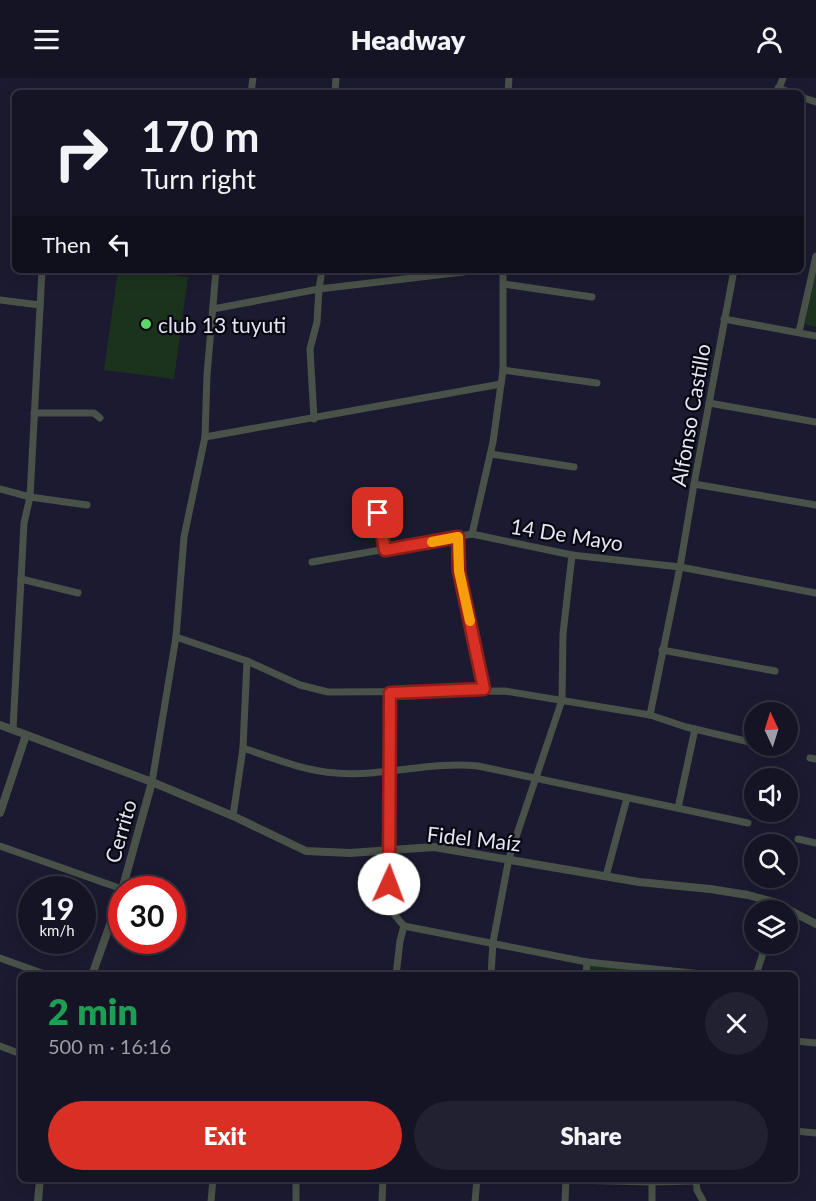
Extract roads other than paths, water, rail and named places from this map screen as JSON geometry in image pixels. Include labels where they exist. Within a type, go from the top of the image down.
[{"type":"street","points":[[778,90],[783,78]]},
{"type":"street","points":[[799,332],[816,256]]},
{"type":"street","points":[[13,729],[24,523],[30,497],[42,273]]},
{"type":"street","points":[[152,782],[176,637],[184,537],[205,437],[207,375],[216,273]]},
{"type":"street","points":[[314,419],[310,349],[317,322],[322,273]]},
{"type":"street","points":[[213,309],[319,289],[455,273]]},
{"type":"street","points":[[472,534],[491,454],[503,370],[503,273]]},
{"type":"street","name":"Alfonso Castillo","points":[[650,715],[680,567],[733,273]]},
{"type":"street","points":[[504,284],[592,297]]},
{"type":"street","points":[[0,300],[40,305]]},
{"type":"street","points":[[724,319],[816,336]]},
{"type":"street","points":[[503,370],[597,383]]},
{"type":"street","points":[[205,437],[501,384]]},
{"type":"street","points":[[709,403],[816,422]]},
{"type":"street","points":[[34,413],[94,413],[100,418]]},
{"type":"street","points":[[491,454],[574,467]]},
{"type":"street","points":[[694,484],[816,505]]},
{"type":"street","points":[[0,489],[30,497],[87,505]]},
{"type":"street","points":[[375,494],[385,550]]},
{"type":"street","name":"14 De Mayo","points":[[312,562],[472,534],[572,555],[680,567],[816,593]]},
{"type":"street","points":[[458,537],[459,571],[484,689]]},
{"type":"street","points":[[491,972],[493,942],[509,858],[562,700],[563,634],[572,555]]},
{"type":"street","points":[[21,579],[78,593]]},
{"type":"street","points":[[176,637],[247,662],[300,685],[328,692],[505,690],[650,715],[744,741]]},
{"type":"street","points":[[662,650],[776,671]]},
{"type":"street","points":[[234,816],[243,748],[247,662]]},
{"type":"street","points":[[390,693],[388,898],[393,914],[404,926],[587,962],[682,972]]},
{"type":"street","name":"Fidel Maíz","points":[[0,725],[152,782],[234,816],[306,851],[350,853],[434,847],[639,882],[748,895],[760,900]]},
{"type":"street","points":[[678,808],[695,729]]},
{"type":"street","points":[[0,813],[26,735]]},
{"type":"street","points":[[243,748],[316,770],[336,773],[389,772],[465,765],[747,823]]},
{"type":"street","name":"Cerrito","points":[[126,876],[152,782]]},
{"type":"street","points":[[606,876],[627,798]]},
{"type":"street","points":[[798,838],[816,843]]},
{"type":"street","points":[[0,846],[108,885]]},
{"type":"street","name":"Fidel Maíz","points":[[798,916],[816,924]]},
{"type":"street","points":[[396,972],[404,926]]},
{"type":"street","name":"Cerrito","points":[[93,972],[108,930]]},
{"type":"street","points":[[757,972],[763,954]]},
{"type":"street","points":[[0,958],[39,972]]},
{"type":"street","points":[[586,972],[587,962]]},
{"type":"street","points":[[798,1041],[816,1043]]},
{"type":"street","points":[[0,1046],[18,1053]]},
{"type":"street","points":[[798,1131],[816,1133]]},
{"type":"street","points":[[38,1201],[40,1182]]},
{"type":"street","points":[[211,1201],[213,1182]]},
{"type":"street","points":[[296,1182],[296,1201]]},
{"type":"street","points":[[382,1201],[383,1182]]},
{"type":"street","points":[[475,1201],[477,1182]]},
{"type":"street","points":[[565,1201],[566,1182]]},
{"type":"street","points":[[652,1182],[652,1201]]},
{"type":"street","points":[[696,1182],[697,1190],[703,1201]]},
{"type":"place","name":"club 13 tuyuti","points":[[146,324]]}]
